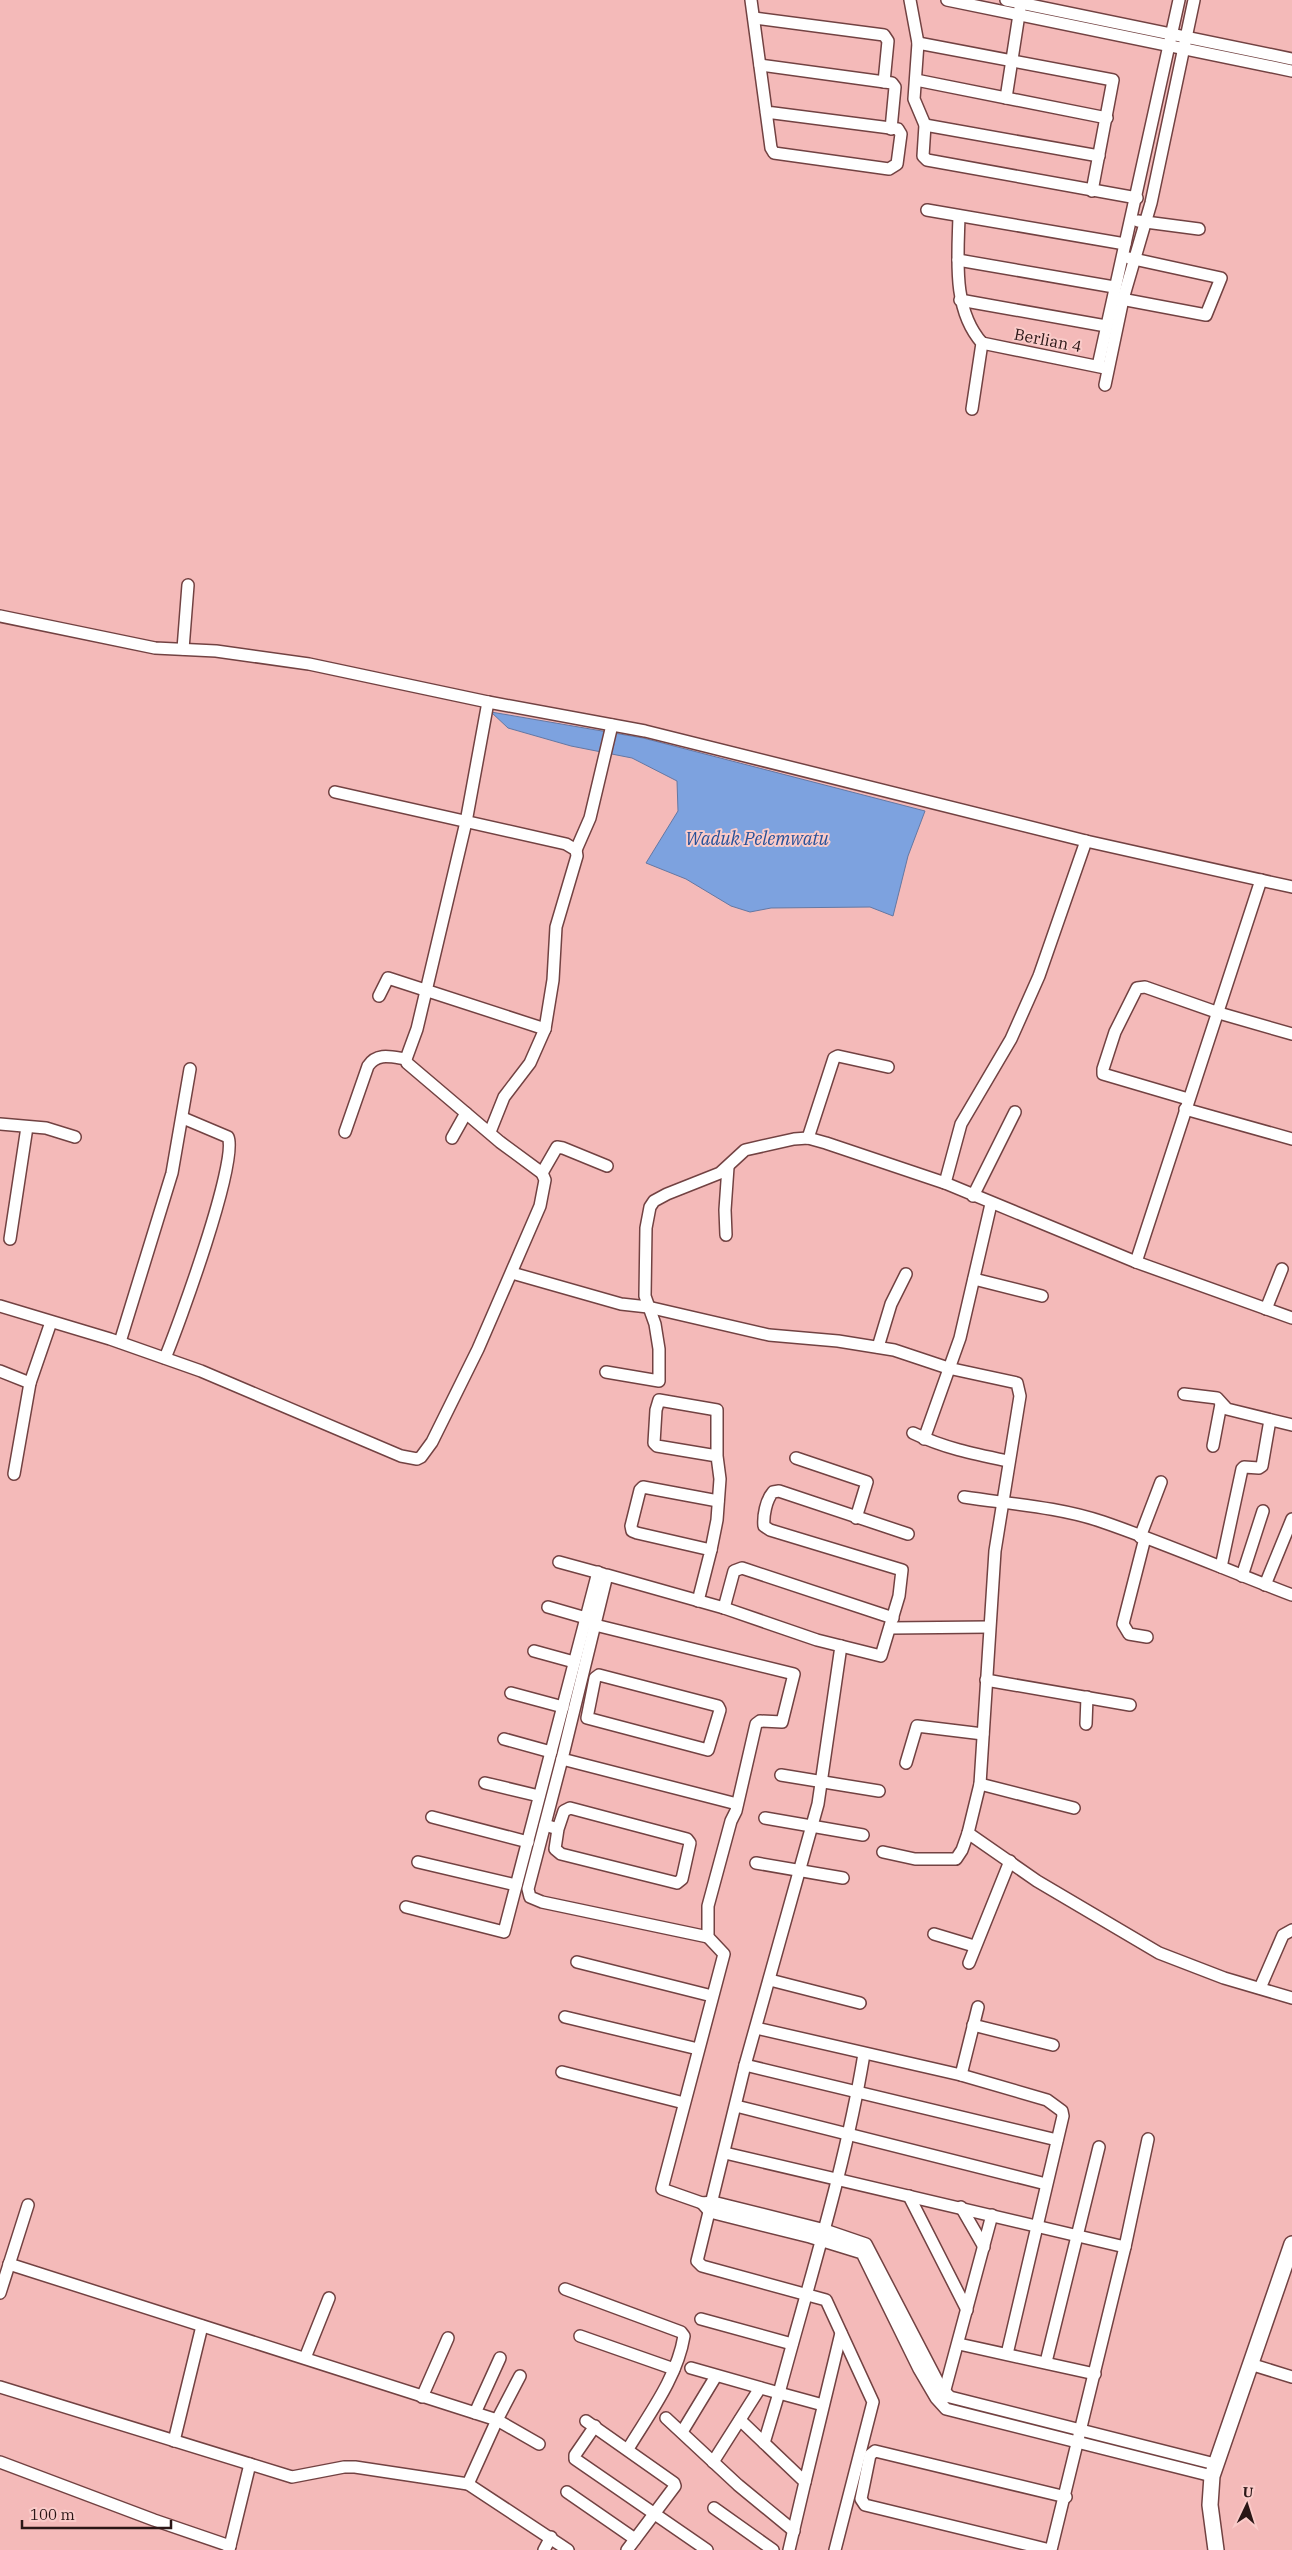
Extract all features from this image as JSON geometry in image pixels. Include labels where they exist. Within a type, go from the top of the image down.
[{"type":"main road","points":[[1216,2550],[1210,2505],[1213,2470],[1292,2244]]},
{"type":"street","points":[[751,0],[754,18],[766,112],[771,148],[774,153],[889,170],[897,164],[901,134],[898,129],[766,112]]},
{"type":"street","points":[[910,0],[918,43],[915,105],[925,125],[922,151],[923,156],[927,160],[1137,198]]},
{"type":"street","points":[[947,0],[1184,50],[1292,60]]},
{"type":"street","points":[[1006,0],[1021,1],[1186,37],[1236,55],[1292,71]]},
{"type":"street","points":[[1103,367],[1122,256],[1137,198],[1179,0]]},
{"type":"street","points":[[1105,385],[1103,367],[1106,326],[1116,294],[1134,258],[1151,203],[1194,0]]},
{"type":"street","points":[[1006,98],[1021,1]]},
{"type":"street","points":[[754,18],[884,35],[888,41],[884,82]]},
{"type":"street","points":[[918,43],[1113,80],[1092,191]]},
{"type":"street","points":[[760,65],[892,83],[895,87],[891,129]]},
{"type":"street","points":[[916,80],[1107,118]]},
{"type":"street","points":[[925,125],[1099,156]]},
{"type":"street","points":[[1149,141],[1163,144]]},
{"type":"street","points":[[927,210],[1125,244]]},
{"type":"street","points":[[959,216],[958,260],[960,300],[976,336],[982,343],[972,409]]},
{"type":"street","points":[[1132,220],[1199,229]]},
{"type":"street","points":[[958,260],[1206,315],[1221,278],[1122,256]]},
{"type":"street","points":[[960,300],[1106,326]]},
{"type":"street","name":"Berlian 4","points":[[982,343],[1103,367]]},
{"type":"street","points":[[183,649],[188,585]]},
{"type":"street","points":[[0,616],[160,648],[216,651],[309,664],[488,702],[645,731],[1086,841],[1292,887]]},
{"type":"street","points":[[406,1059],[418,1029],[466,822],[488,702]]},
{"type":"street","points":[[490,1132],[504,1097],[530,1063],[545,1029],[553,980],[556,926],[577,856],[576,850],[590,818],[612,725]]},
{"type":"street","points":[[335,792],[566,844],[576,850]]},
{"type":"street","points":[[945,1183],[961,1124],[1011,1039],[1039,976],[1086,841]]},
{"type":"street","points":[[1136,1262],[1262,880]]},
{"type":"street","points":[[379,996],[388,978],[545,1029]]},
{"type":"street","points":[[1292,1034],[1219,1013],[1141,986],[1138,988],[1115,1032],[1102,1069],[1106,1076],[1292,1139]]},
{"type":"street","points":[[808,1138],[834,1058],[838,1056],[888,1067]]},
{"type":"street","points":[[345,1132],[368,1066],[372,1060],[377,1057],[406,1059]]},
{"type":"street","points":[[0,1306],[120,1342],[165,1358],[291,1408],[395,1454],[417,1459],[422,1456],[436,1434],[512,1273],[540,1206],[544,1180],[542,1173],[466,1113],[408,1063],[406,1059]]},
{"type":"street","points":[[120,1342],[172,1173],[190,1069]]},
{"type":"street","points":[[973,1196],[1015,1112]]},
{"type":"street","points":[[452,1138],[466,1113]]},
{"type":"street","points":[[165,1358],[195,1277],[214,1216],[224,1178],[230,1144],[228,1137],[183,1118]]},
{"type":"street","points":[[0,1124],[46,1128],[75,1137]]},
{"type":"street","points":[[10,1240],[27,1127]]},
{"type":"street","points":[[606,1372],[659,1381],[659,1348],[655,1324],[645,1296],[648,1213],[654,1201],[707,1180],[728,1167],[745,1150],[784,1140],[808,1138],[945,1183],[1136,1262],[1292,1318]]},
{"type":"street","points":[[542,1173],[557,1147],[564,1148],[607,1166]]},
{"type":"street","points":[[726,1235],[725,1210],[728,1167]]},
{"type":"street","points":[[924,1439],[960,1338],[992,1204]]},
{"type":"street","points":[[1266,1309],[1282,1269]]},
{"type":"street","points":[[512,1273],[621,1304],[648,1307],[769,1335],[838,1340],[894,1350],[948,1368],[1017,1383],[1020,1396],[995,1551],[988,1627],[980,1784],[968,1833],[959,1857],[953,1860],[915,1859],[883,1852]]},
{"type":"street","points":[[878,1347],[891,1304],[906,1274]]},
{"type":"street","points":[[974,1279],[1042,1296]]},
{"type":"street","points":[[14,1474],[30,1383],[51,1322]]},
{"type":"street","points":[[0,1371],[30,1383]]},
{"type":"street","points":[[1184,1394],[1217,1398],[1228,1409],[1292,1425]]},
{"type":"street","points":[[701,1602],[711,1550],[720,1479],[717,1456],[717,1410],[659,1400],[656,1410],[654,1443],[657,1446],[717,1456]]},
{"type":"street","points":[[1213,1446],[1221,1404]]},
{"type":"street","points":[[1221,1567],[1242,1469],[1244,1467],[1259,1468],[1262,1466],[1270,1420]]},
{"type":"street","points":[[913,1433],[955,1450],[1008,1461]]},
{"type":"street","points":[[796,1458],[867,1482],[856,1518]]},
{"type":"street","points":[[1147,1637],[1129,1634],[1123,1624],[1142,1538],[1161,1482]]},
{"type":"street","points":[[711,1550],[637,1533],[632,1531],[631,1526],[640,1490],[643,1487],[718,1502]]},
{"type":"street","points":[[559,1562],[603,1573],[841,1646],[881,1656],[899,1596],[902,1570],[770,1530],[764,1526],[764,1520],[770,1496],[772,1492],[778,1491],[908,1534]]},
{"type":"street","points":[[964,1497],[1079,1516],[1102,1522],[1292,1595]]},
{"type":"street","points":[[1242,1576],[1263,1511]]},
{"type":"street","points":[[1265,1585],[1292,1519]]},
{"type":"street","points":[[722,1608],[734,1571],[742,1568],[892,1623],[988,1627]]},
{"type":"street","points":[[406,1907],[504,1932],[574,1662],[590,1621],[603,1573]]},
{"type":"street","points":[[548,1607],[590,1621],[794,1674],[782,1722],[760,1721],[756,1724],[737,1804],[708,1906],[708,1937]]},
{"type":"street","points":[[590,1621],[579,1693],[528,1894],[535,1900],[708,1937],[724,1954],[662,2189],[704,2204],[823,2235],[861,2241],[870,2248],[943,2399],[1213,2470]]},
{"type":"street","points":[[835,2550],[873,2402],[826,2300],[698,2264],[704,2204],[725,2153],[745,2065],[812,1827],[822,1782],[841,1646]]},
{"type":"street","points":[[534,1651],[574,1662]]},
{"type":"street","points":[[599,1676],[718,1706],[720,1710],[708,1750],[590,1720],[586,1716],[592,1696],[595,1678],[599,1676]]},
{"type":"street","points":[[986,1680],[1130,1705]]},
{"type":"street","points":[[511,1693],[563,1706]]},
{"type":"street","points":[[579,1693],[592,1696]]},
{"type":"street","points":[[1086,1724],[1087,1697]]},
{"type":"street","points":[[906,1763],[917,1726],[983,1734]]},
{"type":"street","points":[[504,1739],[551,1752]]},
{"type":"street","points":[[562,1759],[737,1804]]},
{"type":"street","points":[[780,1775],[879,1791]]},
{"type":"street","points":[[485,1783],[539,1796]]},
{"type":"street","points":[[980,1784],[1074,1808]]},
{"type":"street","points":[[570,1808],[687,1839],[690,1843],[682,1879],[677,1883],[561,1854],[555,1849],[558,1829],[564,1811],[570,1808]]},
{"type":"street","points":[[432,1817],[528,1842]]},
{"type":"street","points":[[765,1818],[863,1835]]},
{"type":"street","points":[[544,1825],[558,1829]]},
{"type":"street","points":[[968,1833],[1037,1881],[1159,1953],[1224,1978],[1292,1998]]},
{"type":"street","points":[[969,1963],[974,1946],[1010,1861]]},
{"type":"street","points":[[418,1862],[516,1885]]},
{"type":"street","points":[[756,1863],[843,1878]]},
{"type":"street","points":[[1260,1988],[1283,1935],[1292,1930]]},
{"type":"street","points":[[934,1934],[974,1946]]},
{"type":"street","points":[[577,1962],[712,1996]]},
{"type":"street","points":[[770,1980],[860,2003]]},
{"type":"street","points":[[960,2074],[978,2007]]},
{"type":"street","points":[[565,2017],[698,2049]]},
{"type":"street","points":[[973,2025],[1053,2045]]},
{"type":"street","points":[[756,2028],[864,2054],[960,2074],[1058,2105],[1063,2116],[1007,2354]]},
{"type":"street","points":[[764,2443],[823,2235],[858,2092],[864,2054]]},
{"type":"street","points":[[745,2065],[1057,2140]]},
{"type":"street","points":[[562,2072],[684,2103]]},
{"type":"street","points":[[736,2106],[848,2136],[1046,2184]]},
{"type":"street","points":[[1066,2497],[875,2451],[870,2455],[861,2499],[865,2505],[1051,2550],[1066,2497],[1125,2247],[1148,2140]]},
{"type":"street","points":[[1046,2362],[1099,2147]]},
{"type":"street","points":[[725,2153],[1125,2247]]},
{"type":"street","points":[[909,2196],[967,2310]]},
{"type":"street","points":[[0,2292],[28,2205]]},
{"type":"street","points":[[961,2207],[984,2247]]},
{"type":"street","points":[[943,2399],[992,2215]]},
{"type":"street","points":[[9,2264],[496,2420],[539,2444]]},
{"type":"street","points":[[565,2290],[681,2332],[684,2336],[682,2349],[665,2388],[628,2449]]},
{"type":"street","points":[[305,2358],[329,2298]]},
{"type":"street","points":[[701,2319],[792,2344]]},
{"type":"street","points":[[174,2440],[202,2326]]},
{"type":"street","points":[[789,2550],[840,2333]]},
{"type":"street","points":[[580,2336],[674,2369]]},
{"type":"street","points":[[422,2397],[448,2338]]},
{"type":"street","points":[[959,2344],[1094,2374]]},
{"type":"street","points":[[475,2413],[500,2358]]},
{"type":"street","points":[[1250,2364],[1292,2377]]},
{"type":"street","points":[[692,2368],[823,2406]]},
{"type":"street","points":[[468,2484],[496,2420],[520,2376]]},
{"type":"street","points":[[682,2432],[716,2376]]},
{"type":"street","points":[[0,2387],[292,2477],[344,2467],[355,2467],[468,2484],[568,2550]]},
{"type":"street","points":[[713,2462],[760,2388]]},
{"type":"street","points":[[666,2418],[713,2462],[794,2531]]},
{"type":"street","points":[[740,2420],[805,2482]]},
{"type":"street","points":[[627,2550],[634,2539],[654,2514],[675,2489],[674,2483],[590,2424],[575,2459],[654,2514],[707,2550]]},
{"type":"street","points":[[0,2462],[230,2548],[250,2464]]},
{"type":"street","points":[[568,2492],[634,2539]]},
{"type":"street","points":[[714,2508],[774,2550]]},
{"type":"street","points":[[544,2550],[551,2537]]},
{"type":"water","name":"Waduk Pelemwatu","points":[[491,712],[643,738],[925,811],[908,856],[893,916],[870,907],[771,908],[750,912],[731,906],[686,879],[646,863],[678,811],[677,781],[632,758],[571,746],[508,728]]}]
